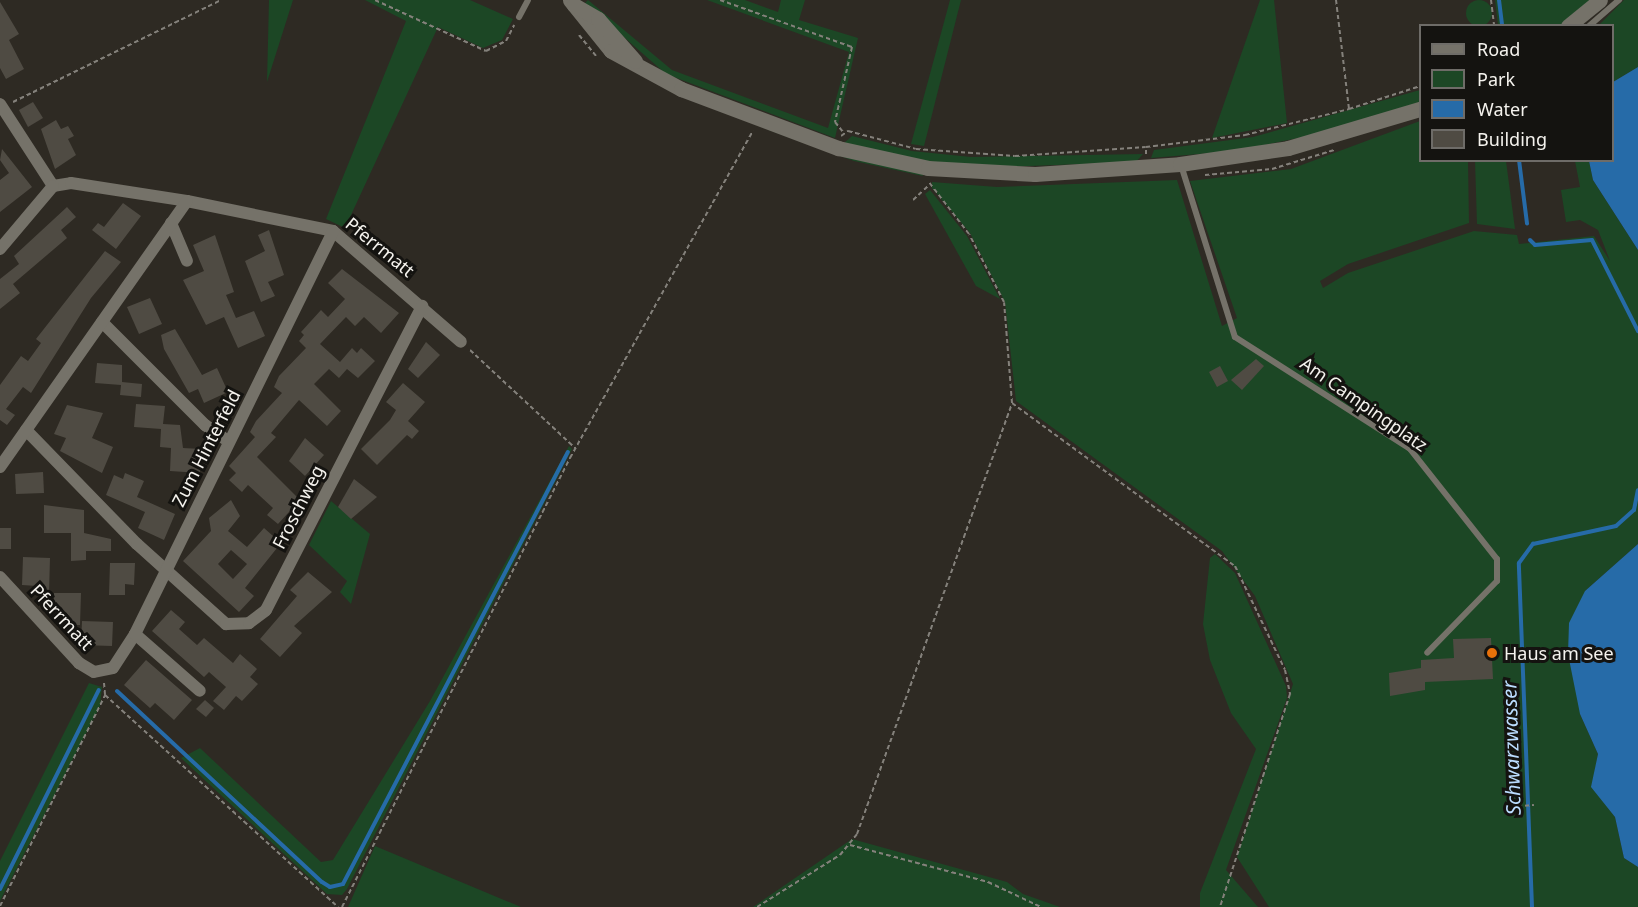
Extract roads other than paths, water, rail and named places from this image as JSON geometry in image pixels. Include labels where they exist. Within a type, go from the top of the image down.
[{"type":"street","points":[[1570,24],[1600,0]]},
{"type":"street","points":[[572,2],[598,19],[641,68],[758,120],[838,148],[928,168],[988,172],[1180,164],[1288,148],[1419,109]]},
{"type":"street","points":[[0,249],[53,186],[1,106]]},
{"type":"street","name":"Pferrmatt","points":[[53,186],[71,183],[188,201],[333,231],[461,342]]},
{"type":"street","points":[[0,467],[188,201]]},
{"type":"street","points":[[171,223],[187,261]]},
{"type":"street","name":"Zum Hinterfeld","points":[[103,673],[122,658],[135,634],[333,231]]},
{"type":"street","name":"Froschweg","points":[[166,567],[226,624],[237,627],[258,618],[422,306]]},
{"type":"street","points":[[102,322],[205,425],[229,442]]},
{"type":"street","points":[[26,430],[166,567]]},
{"type":"street","name":"Pferrmatt","points":[[0,577],[79,663],[103,673]]},
{"type":"street","points":[[135,634],[200,691]]},
{"type":"lane","points":[[519,17],[528,0]]},
{"type":"lane","points":[[1591,24],[1619,0]]},
{"type":"lane","name":"Am Campingplatz","points":[[1180,164],[1235,337],[1410,450],[1497,559],[1497,581],[1427,653]]},
{"type":"water","points":[[1638,67],[1638,250],[1593,180],[1589,162],[1614,162],[1614,81]]},
{"type":"water","points":[[1638,544],[1638,867],[1624,858],[1615,817],[1591,787],[1598,754],[1580,714],[1568,654],[1569,623],[1585,591]]},
{"type":"waterway","name":"Schwarzwasser","points":[[1499,0],[1502,24]]},
{"type":"waterway","name":"Schwarzwasser","points":[[1519,162],[1527,223]]},
{"type":"waterway","name":"Schwarzwasser","points":[[1530,240],[1535,245],[1592,240],[1638,331]]},
{"type":"waterway","points":[[117,691],[322,882],[330,887],[343,884],[568,452]]},
{"type":"waterway","name":"Schwarzwasser","points":[[1532,907],[1519,563],[1533,544],[1616,526],[1634,510],[1638,490]]},
{"type":"waterway","points":[[0,889],[99,690]]},
{"type":"place","name":"Haus am See","points":[[1492,653]]}]
